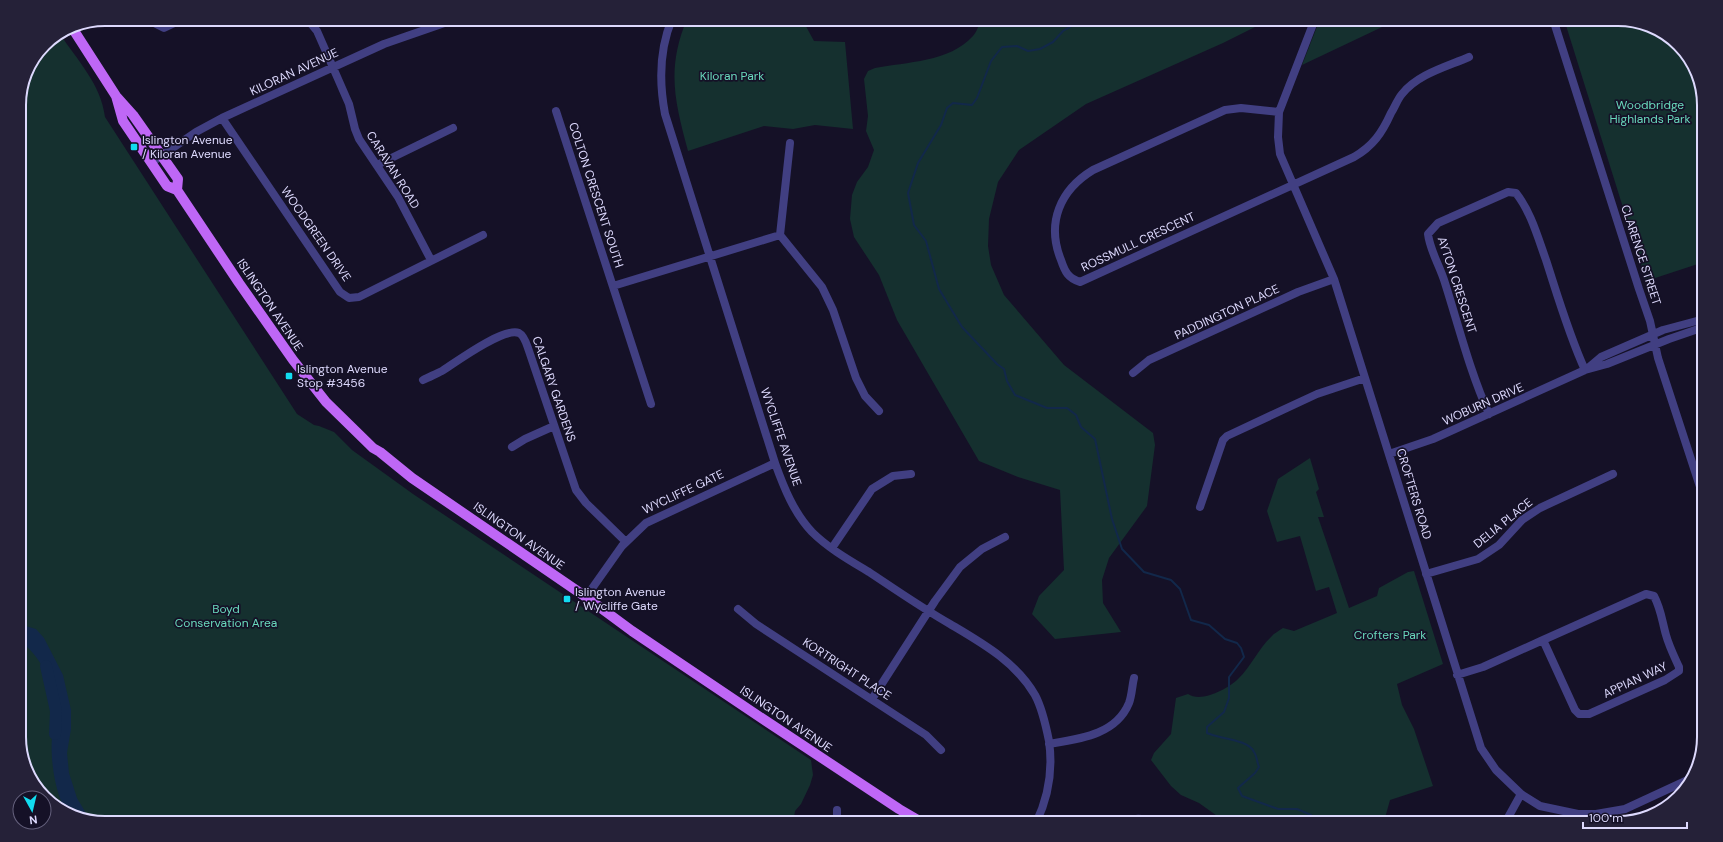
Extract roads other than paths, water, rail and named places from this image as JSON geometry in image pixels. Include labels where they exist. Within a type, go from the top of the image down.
[{"type":"main road","name":"ISLINGTON AVENUE","points":[[75,32],[116,96],[133,115],[178,179],[177,190]]},
{"type":"main road","name":"ISLINGTON AVENUE","points":[[116,96],[123,121],[167,186],[177,190],[284,349],[322,396],[353,430],[373,448],[412,478],[586,597],[632,631],[766,722],[911,816]]},
{"type":"street","name":"CARAVAN ROAD","points":[[313,26],[317,31],[349,104],[359,140],[398,197],[431,260]]},
{"type":"street","name":"KILORAN AVENUE","points":[[151,163],[196,132],[222,118],[384,44],[436,26]]},
{"type":"street","name":"WYCLIFFE AVENUE","points":[[668,26],[661,74],[664,108],[670,134],[775,463],[789,498],[801,519],[812,532],[832,548],[1003,658],[1022,676],[1035,696],[1046,724],[1049,744],[1050,762],[1048,788],[1039,816]]},
{"type":"street","name":"CROFTERS ROAD","points":[[1312,26],[1279,112],[1278,137],[1280,154],[1334,279],[1481,748],[1496,770],[1521,794],[1540,806],[1577,816]]},
{"type":"street","name":"CLARENCE STREET","points":[[1555,26],[1650,321],[1658,358],[1697,477]]},
{"type":"street","points":[[1293,184],[1364,152],[1378,138],[1400,96],[1409,87],[1425,76],[1469,56]]},
{"type":"street","name":"ROSSMULL CRESCENT","points":[[1279,112],[1241,108],[1225,110],[1114,160],[1081,177],[1065,195],[1056,218],[1055,239],[1060,258],[1068,275],[1072,279],[1080,282],[1293,184]]},
{"type":"street","name":"COLTON CRESCENT SOUTH","points":[[556,111],[651,404]]},
{"type":"street","name":"WOODGREEN DRIVE","points":[[222,118],[340,292],[349,298],[359,297],[483,235]]},
{"type":"street","points":[[377,165],[453,128]]},
{"type":"street","points":[[790,143],[780,234],[822,287],[833,310],[856,378],[865,396],[879,411]]},
{"type":"street","name":"AYTON CRESCENT","points":[[1489,414],[1476,384],[1444,280],[1430,244],[1428,234],[1438,224],[1508,192],[1516,193],[1523,202],[1534,227],[1572,339],[1586,370]]},
{"type":"street","points":[[613,286],[780,234]]},
{"type":"street","name":"PADDINGTON PLACE","points":[[1133,373],[1149,360],[1298,292],[1334,279]]},
{"type":"street","name":"WOBURN DRIVE","points":[[1586,370],[1601,357],[1665,329],[1697,321]]},
{"type":"street","name":"WOBURN DRIVE","points":[[1389,454],[1424,443],[1586,370],[1607,364],[1697,329]]},
{"type":"street","name":"CALGARY GARDENS","points":[[423,380],[442,371],[478,346],[512,333],[518,333],[522,336],[529,352],[576,490],[586,503],[626,541]]},
{"type":"street","points":[[1200,506],[1223,440],[1227,436],[1317,394],[1365,378]]},
{"type":"street","points":[[512,448],[525,439],[554,426]]},
{"type":"street","name":"WYCLIFFE GATE","points":[[586,597],[626,541],[650,520],[775,463]]},
{"type":"street","points":[[832,548],[872,489],[893,476],[911,474]]},
{"type":"street","name":"DELIA PLACE","points":[[1426,574],[1478,559],[1499,545],[1522,520],[1540,508],[1614,474]]},
{"type":"street","points":[[872,699],[928,611],[960,567],[982,549],[1005,537]]},
{"type":"street","name":"APPIAN WAY","points":[[1457,675],[1483,667],[1543,640],[1646,594],[1654,596],[1662,612],[1666,635],[1679,667],[1679,671],[1665,680],[1589,714],[1579,714],[1575,710],[1543,640]]},
{"type":"street","name":"KORTRIGHT PLACE","points":[[738,609],[756,624],[926,735],[941,750]]},
{"type":"street","points":[[1049,744],[1099,733],[1119,719],[1129,703],[1134,678]]},
{"type":"street","name":"CROFTERS ROAD","points":[[1598,816],[1625,808],[1683,782]]},
{"type":"street","points":[[1509,816],[1521,794]]},
{"type":"street","points":[[837,810],[837,816]]},
{"type":"water","points":[[26,626],[36,629],[44,638],[63,675],[71,710],[71,729],[67,753],[69,773],[77,798],[86,813],[63,804],[57,789],[52,756],[52,738],[57,712],[56,700],[45,671],[33,653],[26,646]]},
{"type":"waterway","points":[[1072,26],[1063,31],[1053,42],[1040,49],[1028,51],[1017,46],[1002,47],[991,61],[977,98],[972,105],[953,103],[947,108],[941,125],[918,163],[908,193],[914,225],[926,241],[939,289],[962,327],[997,364],[1004,369],[1007,381],[1015,395],[1047,408],[1067,408],[1076,415],[1081,427],[1095,439],[1112,519],[1122,549],[1144,572],[1171,580],[1180,589],[1191,620],[1209,625],[1225,639],[1237,643],[1241,648],[1244,657],[1229,677],[1229,698],[1224,712],[1207,727],[1207,733],[1246,744],[1255,754],[1259,767],[1255,773],[1238,788],[1242,796],[1278,809],[1297,809],[1312,816]]},
{"type":"waterway","points":[[46,666],[56,711],[55,734]]},
{"type":"place","name":"Islington Avenue / Kiloran Avenue","points":[[134,147]]},
{"type":"place","name":"Islington Avenue Stop #3456","points":[[289,376]]},
{"type":"place","name":"Islington Avenue / Wycliffe Gate","points":[[567,599]]},
{"type":"park label","name":"Kiloran Park","points":[[732,76]]},
{"type":"park label","name":"Woodbridge Highlands Park","points":[[1650,112]]},
{"type":"park label","name":"Boyd Conservation Area","points":[[226,616]]},
{"type":"park label","name":"Crofters Park","points":[[1390,635]]}]
